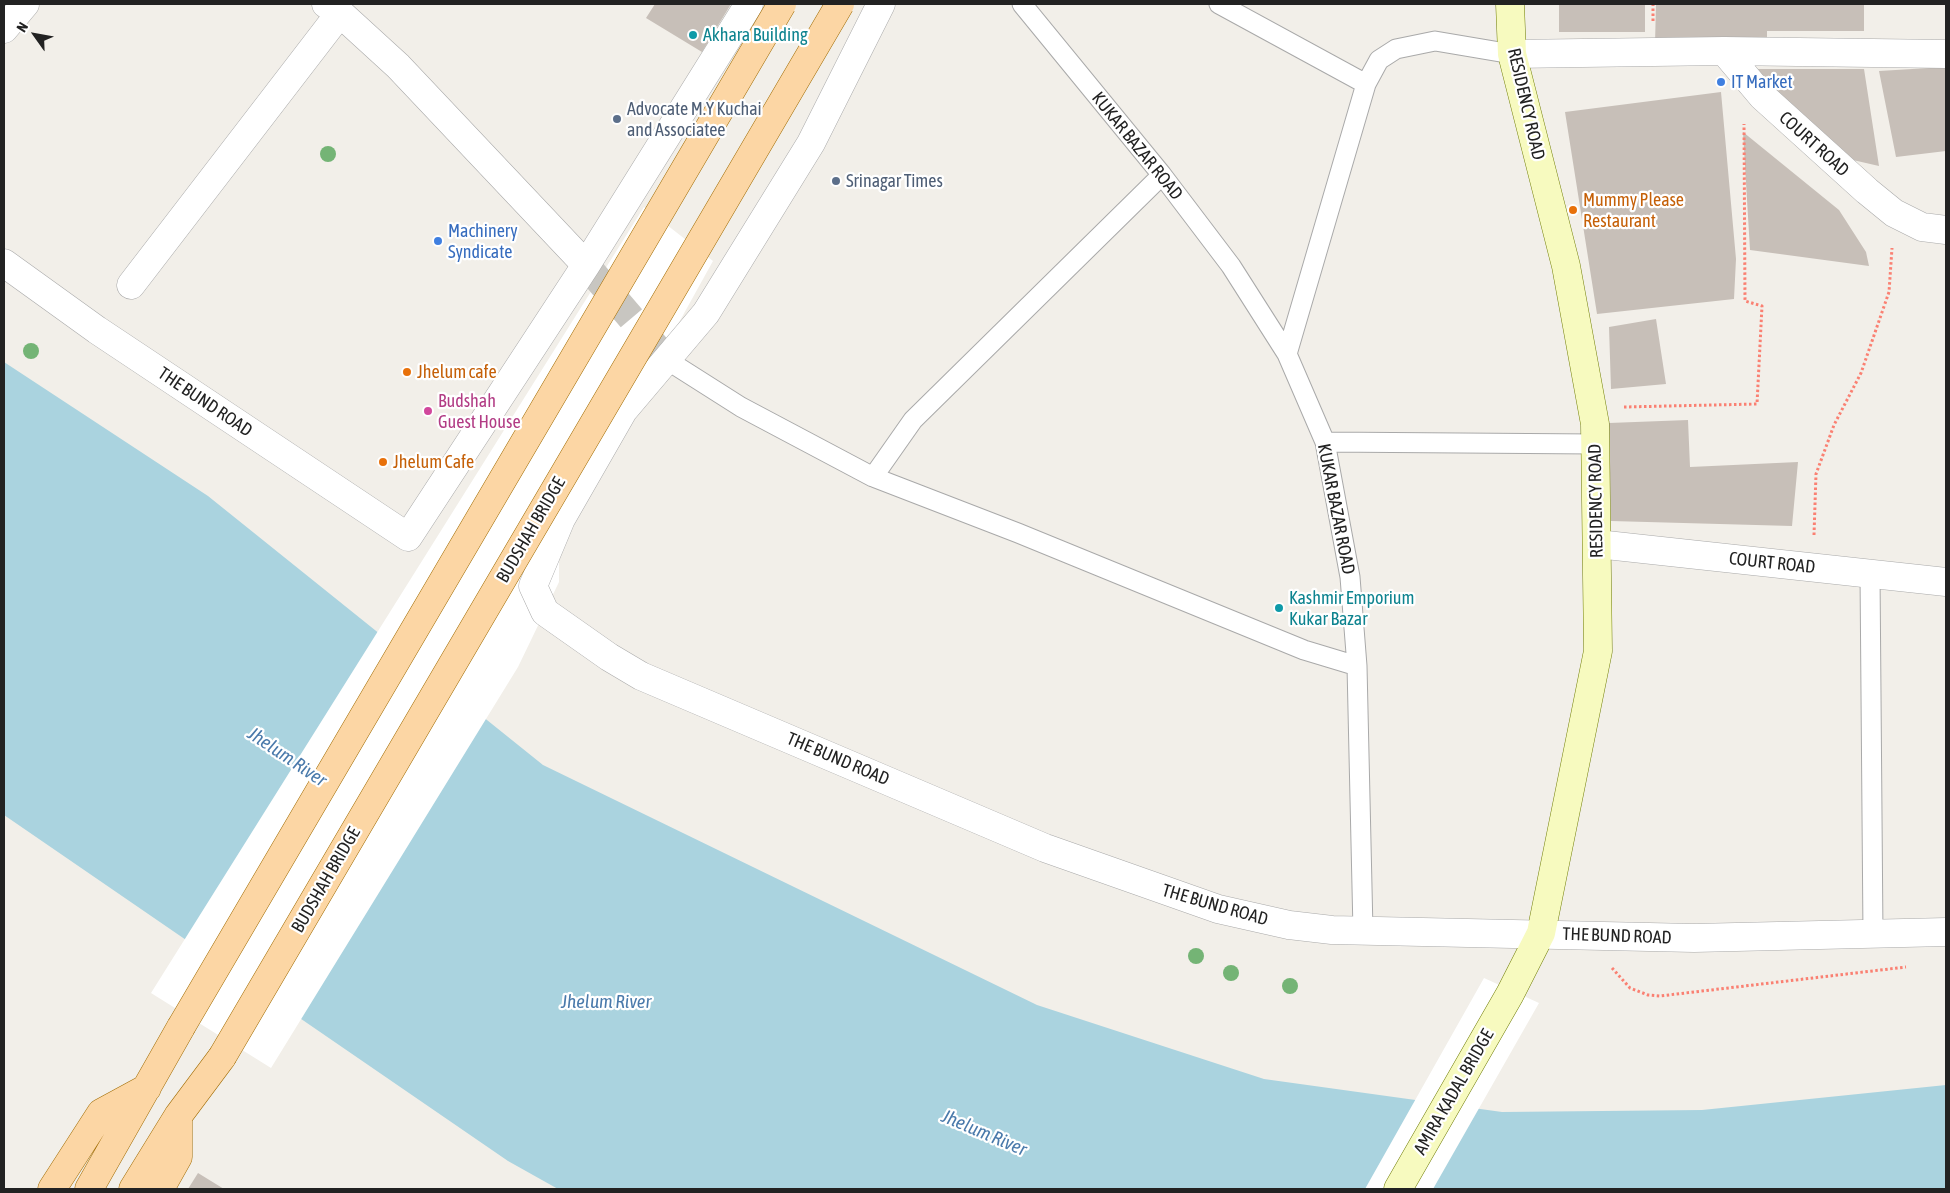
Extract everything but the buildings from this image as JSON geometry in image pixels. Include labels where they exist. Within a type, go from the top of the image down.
[{"type":"main road","points":[[89,1189],[149,1087],[181,1027],[782,4]]},
{"type":"main road","name":"BUDSHAH BRIDGE","points":[[133,1189],[178,1116],[222,1057],[840,4]]},
{"type":"main road","name":"RESIDENCY ROAD","points":[[1510,4],[1512,54],[1566,266],[1595,424],[1598,651],[1541,934],[1510,994]]},
{"type":"main road","name":"AMIRA KADAL BRIDGE","points":[[1398,1189],[1510,994]]},
{"type":"main road","points":[[52,1189],[101,1113],[149,1087]]},
{"type":"main road","points":[[160,1189],[178,1158],[178,1116]]},
{"type":"street","points":[[4,29],[25,4]]},
{"type":"street","points":[[131,285],[333,8],[398,66],[586,265],[750,4]]},
{"type":"street","points":[[667,360],[706,312],[812,143],[881,4]]},
{"type":"street","points":[[1512,54],[1724,51],[1946,54]]},
{"type":"street","name":"COURT ROAD","points":[[1724,51],[1762,96],[1867,192],[1894,213],[1922,227],[1946,230]]},
{"type":"street","name":"THE BUND ROAD","points":[[4,263],[97,330],[408,537],[586,265]]},
{"type":"street","name":"THE BUND ROAD","points":[[667,360],[623,412],[561,519],[533,586],[545,612],[609,657],[641,676],[1045,848],[1218,909],[1289,925],[1363,931],[1541,934],[1594,937],[1873,936],[1946,932]]},
{"type":"street","name":"COURT ROAD","points":[[1597,544],[1946,582]]},
{"type":"lane","name":"KUKAR BAZAR ROAD","points":[[1022,4],[1162,175],[1231,266],[1287,354],[1325,442],[1350,577],[1356,666],[1363,931]]},
{"type":"lane","points":[[1220,4],[1366,84]]},
{"type":"lane","points":[[1287,354],[1366,84],[1379,60],[1396,49],[1435,42],[1512,54]]},
{"type":"lane","points":[[873,477],[913,420],[1162,175]]},
{"type":"lane","points":[[667,360],[741,407],[873,477],[1304,650],[1356,666]]},
{"type":"lane","points":[[1325,442],[1595,444]]},
{"type":"lane","points":[[1870,574],[1873,936]]},
{"type":"path","points":[[1592,408],[1757,404],[1762,306],[1745,301],[1744,76]]},
{"type":"path","points":[[1816,568],[1814,526],[1816,474],[1834,425],[1861,372],[1889,292],[1894,213]]},
{"type":"path","points":[[1594,937],[1616,975],[1630,988],[1648,995],[1907,967]]},
{"type":"water","name":"Jhelum River","points":[[4,362],[208,496],[543,765],[1037,1005],[1264,1079],[1502,1112],[1702,1110],[1946,1085],[1946,1189],[558,1189],[508,1161],[4,815]]},
{"type":"pier","points":[[644,207],[713,261],[559,539],[559,582],[518,667],[271,1068],[151,993]]},
{"type":"pier","points":[[1484,978],[1539,1003],[1433,1189],[1365,1189]]},
{"type":"tunnel","points":[[586,265],[667,360]]},
{"type":"place","name":"Akhara Building","points":[[693,35]]},
{"type":"place","name":"IT Market","points":[[1721,82]]},
{"type":"place","name":"Advocate M.Y Kuchai and Associatee","points":[[617,119]]},
{"type":"place","name":"Srinagar Times","points":[[836,181]]},
{"type":"place","name":"Mummy Please Restaurant","points":[[1573,210]]},
{"type":"place","name":"Machinery Syndicate","points":[[438,241]]},
{"type":"place","name":"Jhelum cafe","points":[[407,372]]},
{"type":"place","name":"Budshah Guest House","points":[[428,411]]},
{"type":"place","name":"Jhelum Cafe","points":[[383,462]]},
{"type":"place","name":"Kashmir Emporium Kukar Bazar","points":[[1279,608]]}]
